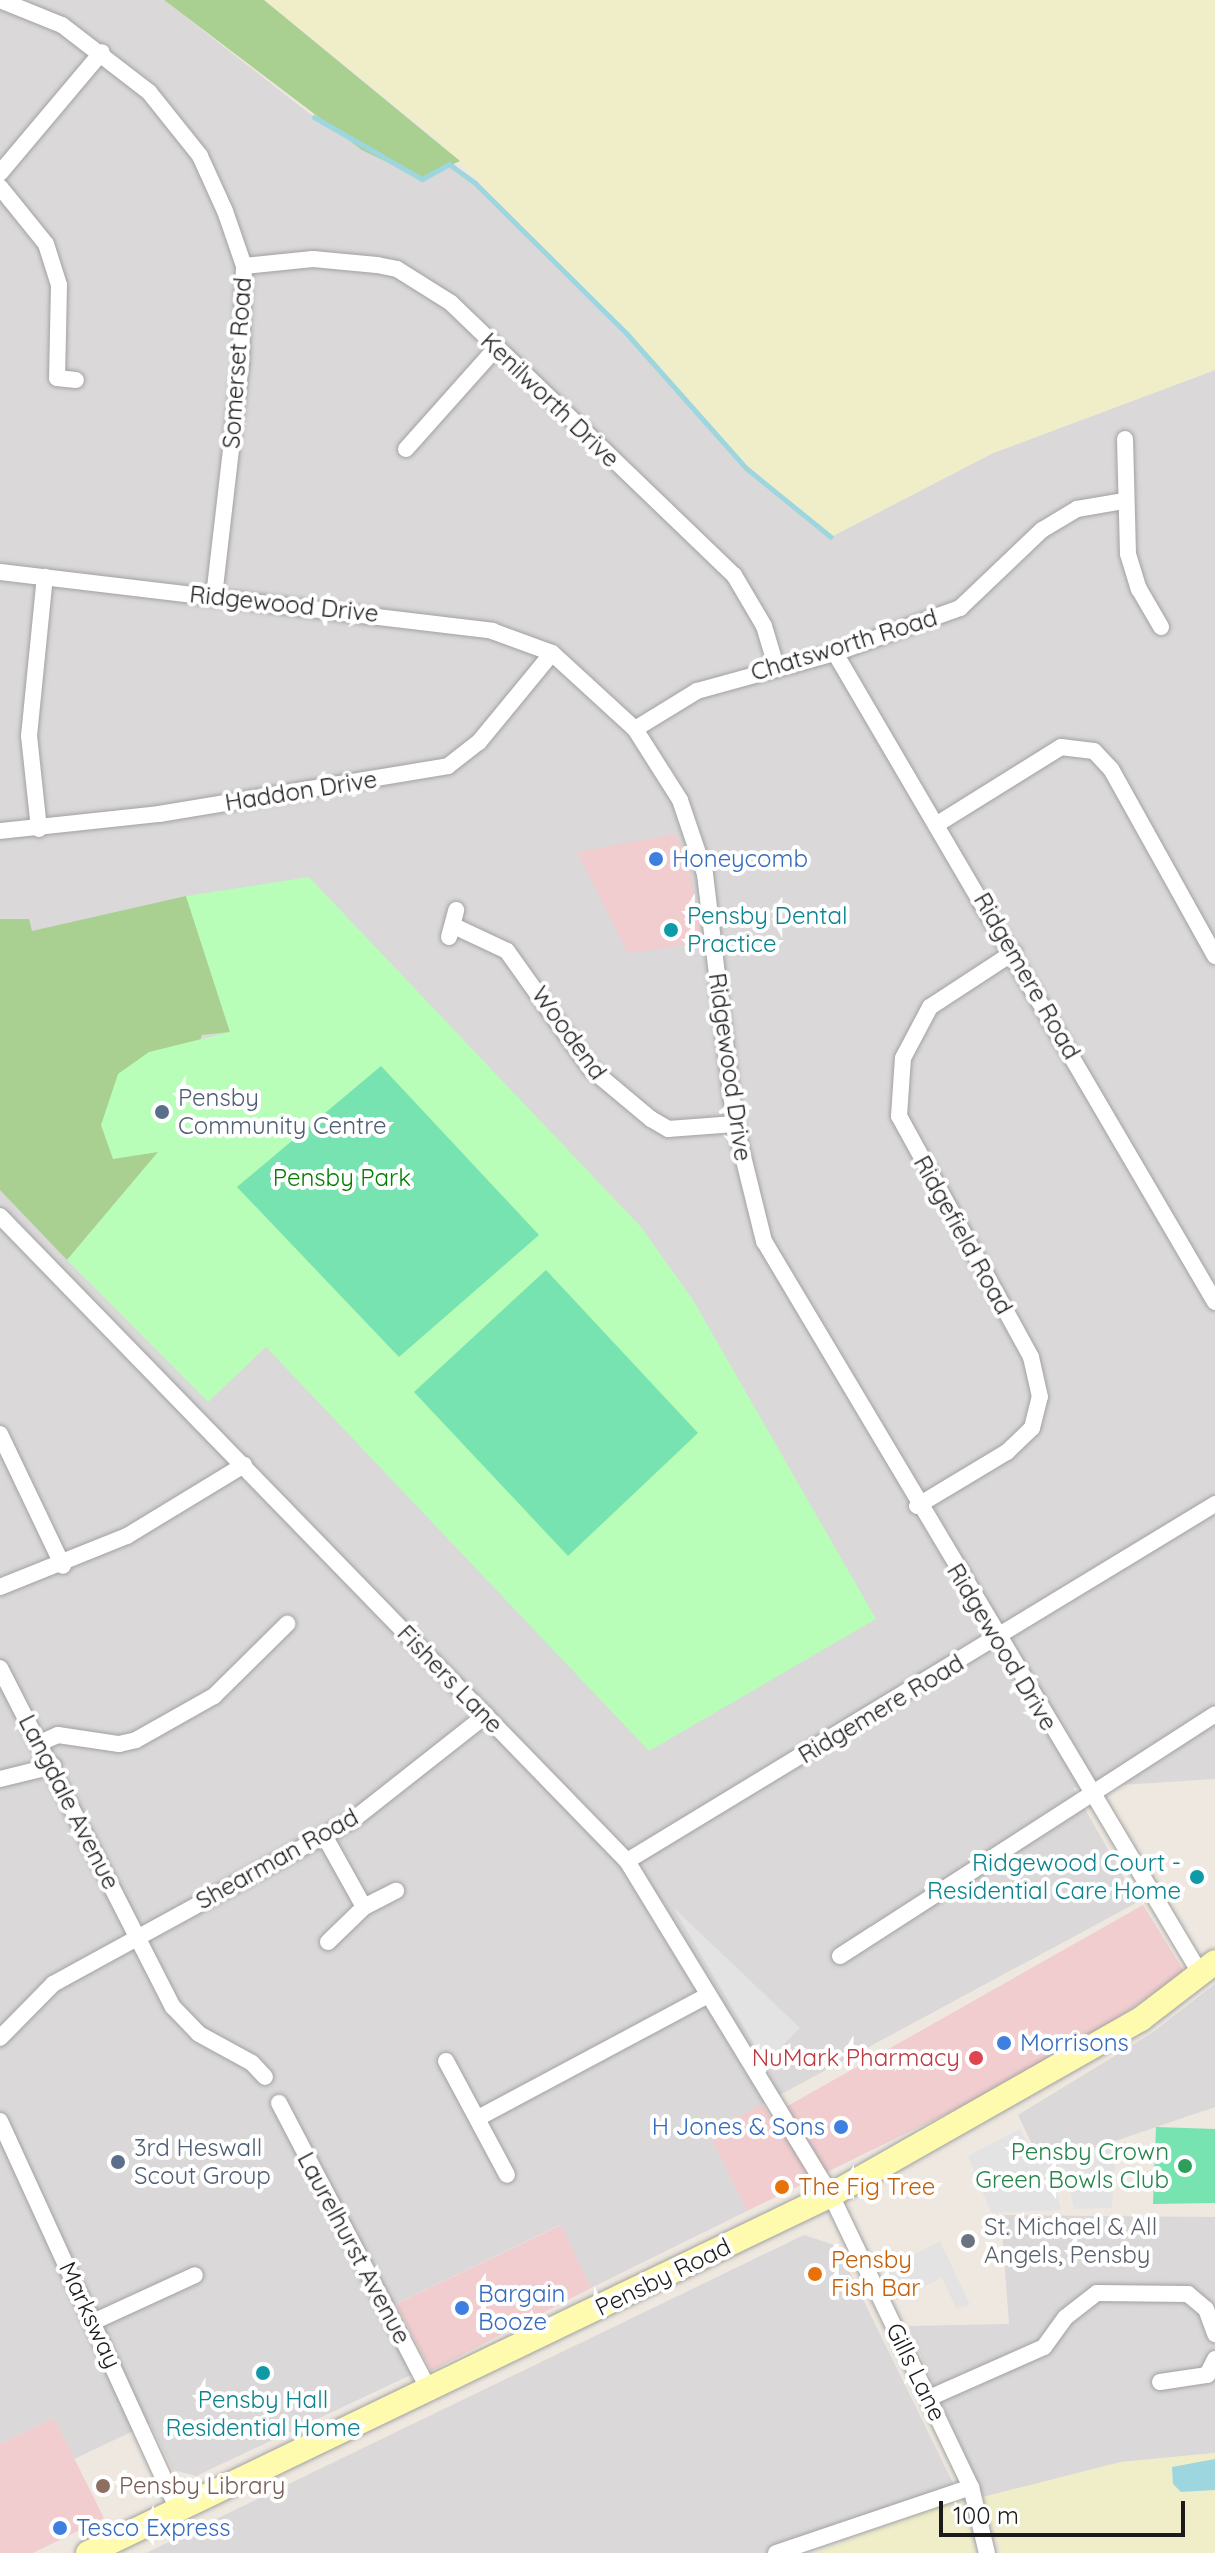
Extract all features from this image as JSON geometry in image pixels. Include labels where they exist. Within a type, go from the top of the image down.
[{"type":"main road","name":"Pensby Road","points":[[95,2552],[831,2195],[1128,2027],[1208,1967]]},
{"type":"street","name":"Somerset Road","points":[[0,0],[62,25],[102,52],[149,92],[200,156],[244,266],[241,363],[214,597]]},
{"type":"street","points":[[0,173],[102,52]]},
{"type":"street","points":[[0,187],[46,244],[59,285],[57,378],[76,380]]},
{"type":"street","name":"Kenilworth Drive","points":[[244,266],[313,259],[397,269],[451,303],[495,349],[734,575],[764,626],[776,666]]},
{"type":"street","points":[[406,449],[495,349]]},
{"type":"street","points":[[1125,439],[1124,501],[1139,589],[1161,627]]},
{"type":"street","name":"Chatsworth Road","points":[[635,729],[697,691],[776,666],[835,653],[960,608],[1042,530],[1077,509],[1124,501]]},
{"type":"street","name":"Ridgewood Drive","points":[[0,572],[415,618],[492,631],[552,653],[635,729],[680,800],[705,874],[735,1124],[764,1241],[996,1639],[1092,1795],[1208,1967]]},
{"type":"street","points":[[39,829],[29,736],[45,577]]},
{"type":"street","name":"Haddon Drive","points":[[0,831],[39,829],[448,766],[479,742],[552,653]]},
{"type":"street","name":"Ridgemere Road","points":[[835,653],[939,823],[1213,1296]]},
{"type":"street","points":[[939,823],[1061,747],[1094,751],[1111,769],[1215,956]]},
{"type":"street","name":"Woodend","points":[[456,910],[453,932],[507,951],[590,1068],[651,1119],[668,1129],[735,1124]]},
{"type":"street","name":"Ridgefield Road","points":[[917,1506],[1007,1452],[1032,1428],[1040,1397],[1031,1357],[899,1116],[903,1058],[930,1007],[1014,952]]},
{"type":"street","name":"Fishers Lane","points":[[0,1216],[627,1861],[831,2195]]},
{"type":"street","points":[[0,1434],[63,1566]]},
{"type":"street","points":[[0,1587],[63,1566],[180,1507],[244,1465]]},
{"type":"street","name":"Ridgemere Road","points":[[627,1861],[1215,1504]]},
{"type":"street","points":[[42,1742],[58,1735],[119,1744],[136,1740],[214,1696],[287,1624]]},
{"type":"street","name":"Langdale Avenue","points":[[0,1668],[42,1742],[138,1936]]},
{"type":"street","points":[[840,1956],[1215,1714]]},
{"type":"street","name":"Shearman Road","points":[[138,1936],[325,1837],[486,1715]]},
{"type":"street","points":[[0,1779],[53,1766]]},
{"type":"street","points":[[325,1837],[364,1907]]},
{"type":"street","points":[[328,1942],[364,1907],[396,1891]]},
{"type":"street","points":[[1,2034],[53,1984],[138,1936],[173,2007],[199,2034],[252,2063],[265,2077]]},
{"type":"street","points":[[478,2118],[708,1995]]},
{"type":"street","points":[[446,2061],[507,2175]]},
{"type":"street","name":"Laurelhurst Avenue","points":[[279,2103],[430,2392]]},
{"type":"street","name":"Marksway","points":[[0,2121],[178,2510]]},
{"type":"street","name":"Gills Lane","points":[[831,2195],[971,2487],[987,2553]]},
{"type":"street","points":[[93,2322],[195,2275]]},
{"type":"street","points":[[929,2398],[1044,2347],[1066,2317],[1097,2293],[1188,2294],[1206,2309],[1215,2334]]},
{"type":"street","points":[[1160,2382],[1211,2378],[1215,2359]]},
{"type":"street","points":[[776,2553],[971,2487]]},
{"type":"shaded area","points":[[0,0],[164,0],[314,117],[455,165],[627,334],[746,468],[831,537],[993,453],[1215,370],[1215,1779],[1073,1788],[1138,1902],[709,2133],[747,2211],[591,2288],[560,2225],[385,2309],[413,2374],[196,2476],[173,2470],[150,2423],[74,2459],[54,2418],[0,2444]]},
{"type":"shaded area","points":[[676,834],[689,867],[703,942],[628,953],[577,852]]},
{"type":"shaded area","points":[[1143,1905],[1185,1973],[1048,2064],[747,2211],[709,2133],[762,2104],[770,2116]]},
{"type":"shaded area","points":[[673,1907],[800,2028],[765,2063]]},
{"type":"shaded area","points":[[1215,1984],[1215,2107],[1071,2156],[1038,2157],[1018,2115],[1152,2033]]},
{"type":"shaded area","points":[[1020,2129],[1037,2162],[1116,2144],[1112,2208],[1074,2209],[1065,2168],[1051,2173],[1061,2210],[991,2213],[968,2156]]},
{"type":"shaded area","points":[[1001,2215],[1215,2217],[1215,2453],[1121,2462],[983,2497],[908,2326],[1009,2324]]},
{"type":"shaded area","points":[[561,2225],[591,2288],[431,2371],[396,2304]]},
{"type":"shaded area","points":[[804,2235],[837,2246],[955,2487],[769,2553],[146,2553]]},
{"type":"shaded area","points":[[940,2241],[970,2305],[956,2308],[942,2278],[896,2300],[883,2271]]},
{"type":"shaded area","points":[[54,2418],[104,2518],[33,2553],[0,2553],[0,2444]]},
{"type":"green space","points":[[164,0],[264,0],[460,161],[422,179],[362,150]]},
{"type":"green space","points":[[264,0],[1215,0],[1215,370],[993,453],[831,537],[746,468],[627,334],[438,140]]},
{"type":"green space","name":"Pensby Park","points":[[309,877],[641,1227],[693,1300],[876,1619],[649,1751],[266,1347],[208,1402],[67,1260],[158,1152],[113,1159],[101,1125],[118,1074],[149,1052],[230,1032],[186,896]]},
{"type":"green space","points":[[186,896],[230,1032],[202,1035],[159,1151],[67,1260],[0,1190],[0,919],[29,919],[32,931]]},
{"type":"green space","points":[[381,1066],[539,1235],[399,1357],[237,1187]]},
{"type":"green space","points":[[546,1270],[698,1433],[568,1556],[414,1392]]},
{"type":"green space","name":"Pensby Crown Green Bowls Club","points":[[1156,2127],[1215,2129],[1215,2203],[1153,2204]]},
{"type":"green space","points":[[1215,2453],[1215,2553],[1001,2553],[983,2497],[1121,2462]]},
{"type":"green space","points":[[951,2501],[962,2501],[977,2553],[815,2553]]},
{"type":"water","points":[[1215,2459],[1215,2490],[1181,2492],[1173,2484],[1172,2467]]},
{"type":"waterway","points":[[314,117],[422,179],[449,164],[475,183],[627,334],[746,468],[831,537]]},
{"type":"place","name":"Honeycomb","points":[[656,859]]},
{"type":"place","name":"Pensby Dental Practice","points":[[671,930]]},
{"type":"place","name":"Pensby Community Centre","points":[[162,1112]]},
{"type":"place","name":"Ridgewood Court - Residential Care Home","points":[[1197,1877]]},
{"type":"place","name":"Morrisons","points":[[1004,2043]]},
{"type":"place","name":"NuMark Pharmacy","points":[[976,2058]]},
{"type":"place","name":"H Jones & Sons","points":[[841,2127]]},
{"type":"place","name":"3rd Heswall Scout Group","points":[[118,2162]]},
{"type":"place","name":"Pensby Crown Green Bowls Club","points":[[1185,2166]]},
{"type":"place","name":"The Fig Tree","points":[[782,2187]]},
{"type":"place","name":"St. Michael & All Angels, Pensby","points":[[968,2241]]},
{"type":"place","name":"Pensby Fish Bar","points":[[815,2274]]},
{"type":"place","name":"Bargain Booze","points":[[462,2308]]},
{"type":"place","name":"Pensby Hall Residential Home","points":[[263,2373]]},
{"type":"place","name":"Pensby Library","points":[[103,2486]]},
{"type":"place","name":"Tesco Express","points":[[60,2528]]}]
